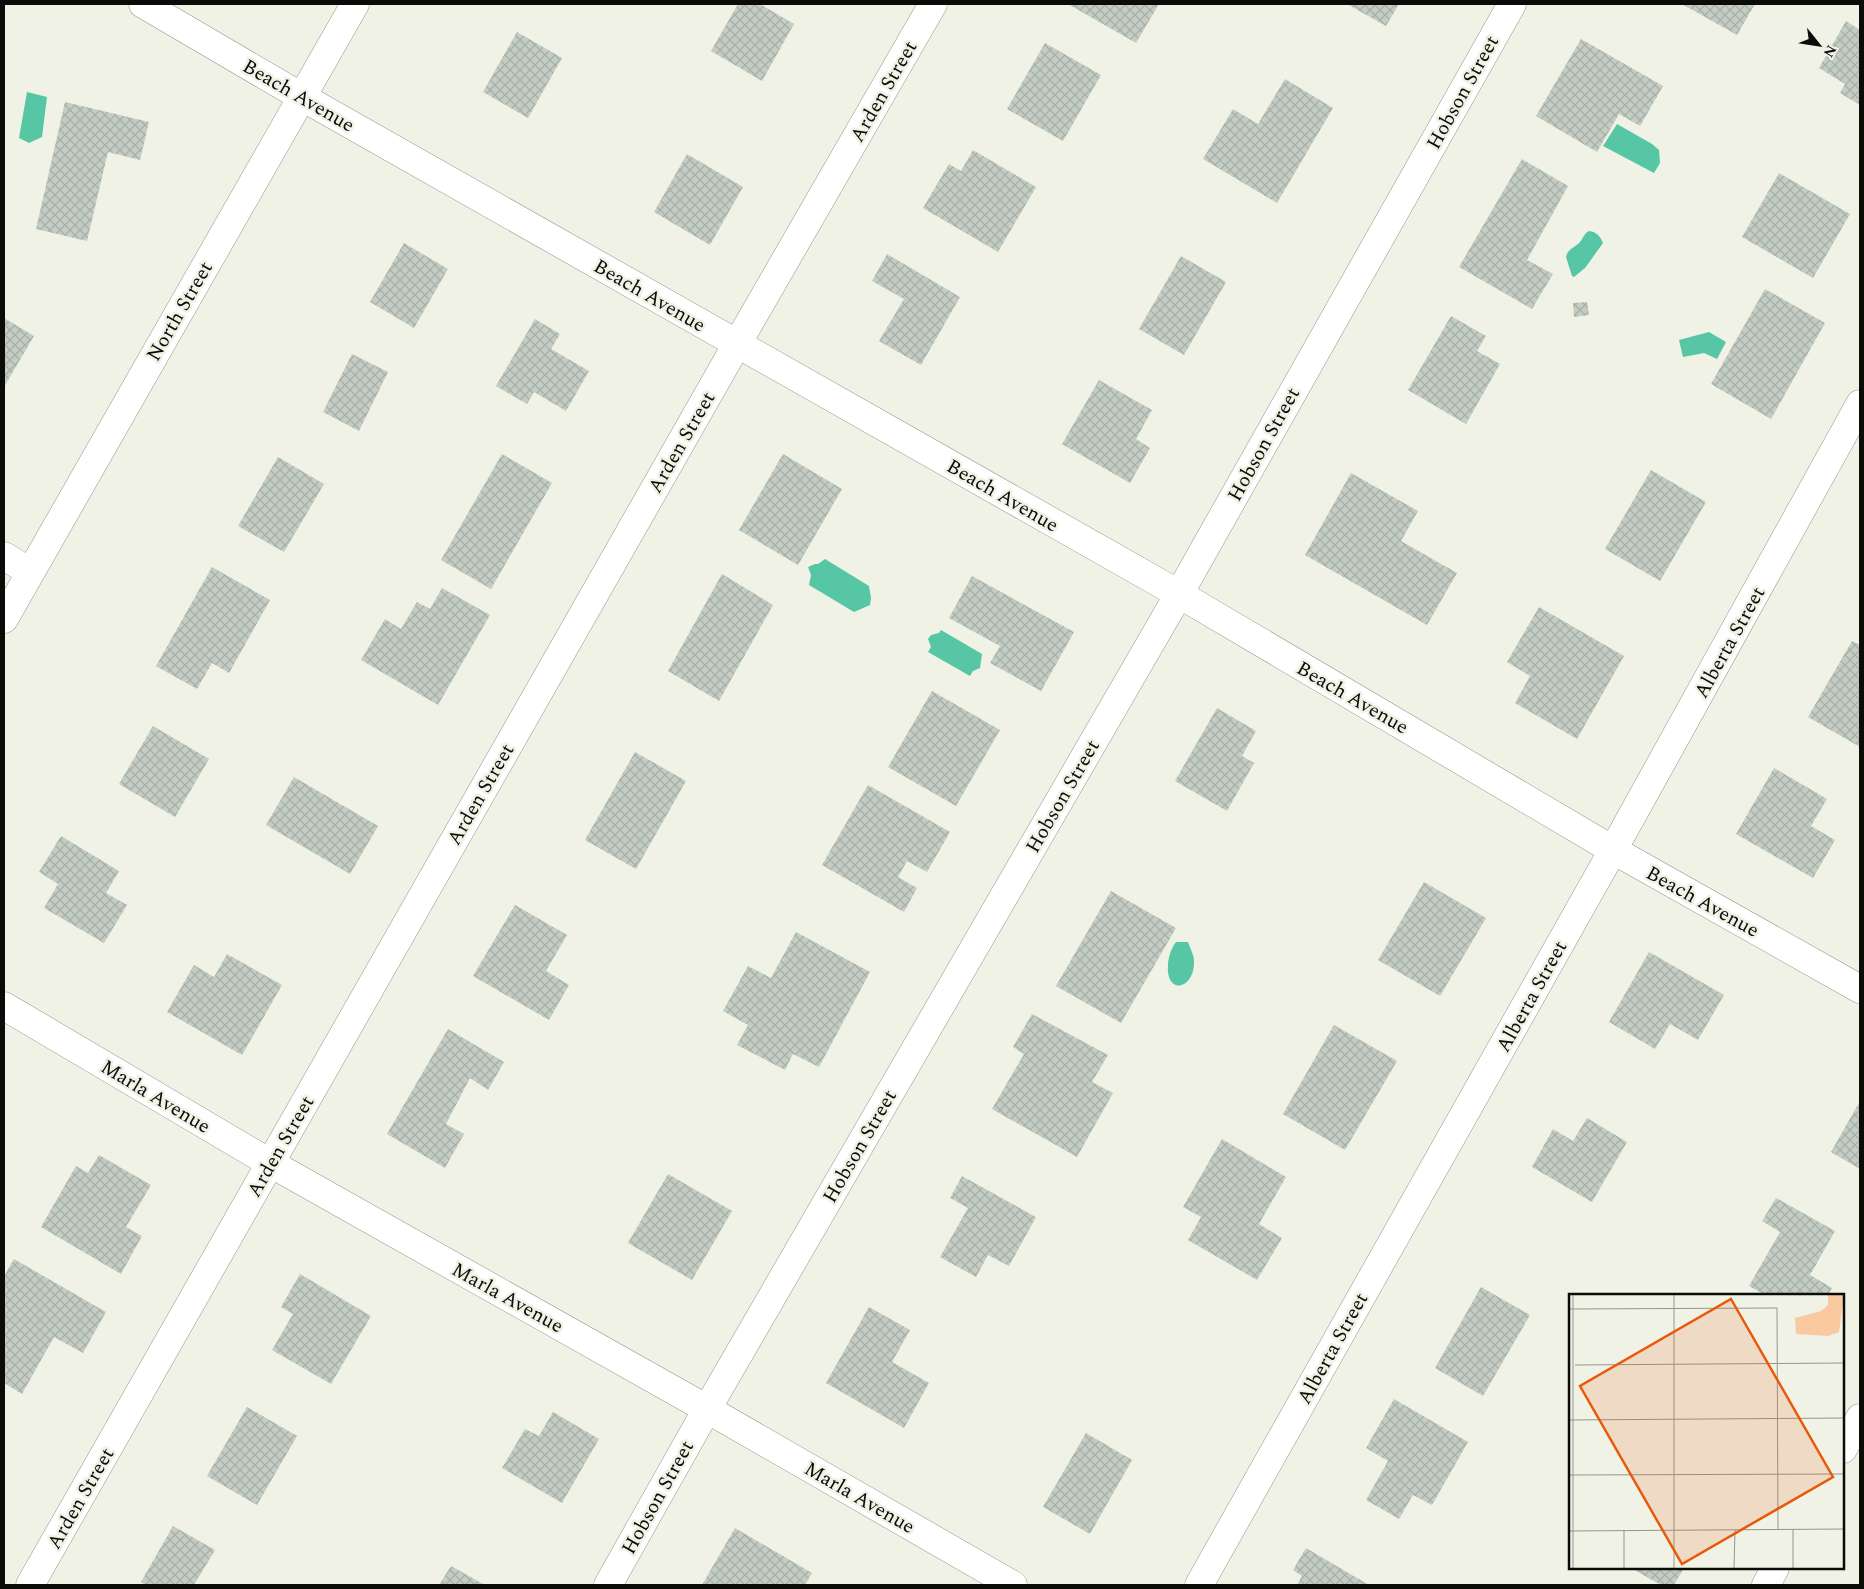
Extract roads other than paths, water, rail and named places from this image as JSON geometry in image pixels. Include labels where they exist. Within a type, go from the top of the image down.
[{"type":"street","name":"Beach Avenue","points":[[143,4],[302,97],[1179,594],[1613,850],[1860,989]]},
{"type":"street","name":"North Street","points":[[4,619],[355,4]]},
{"type":"street","name":"Arden Street","points":[[30,1585],[737,344],[933,4]]},
{"type":"street","name":"Hobson Street","points":[[608,1585],[1179,594],[1512,4]]},
{"type":"street","name":"Alberta Street","points":[[1199,1585],[1613,850],[1860,404]]},
{"type":"street","points":[[4,556],[30,572]]},
{"type":"street","name":"Marla Avenue","points":[[4,1006],[270,1163],[708,1409],[1013,1585]]},
{"type":"street","points":[[1844,1447],[1860,1418]]},
{"type":"street","points":[[1766,1585],[1774,1569]]}]
